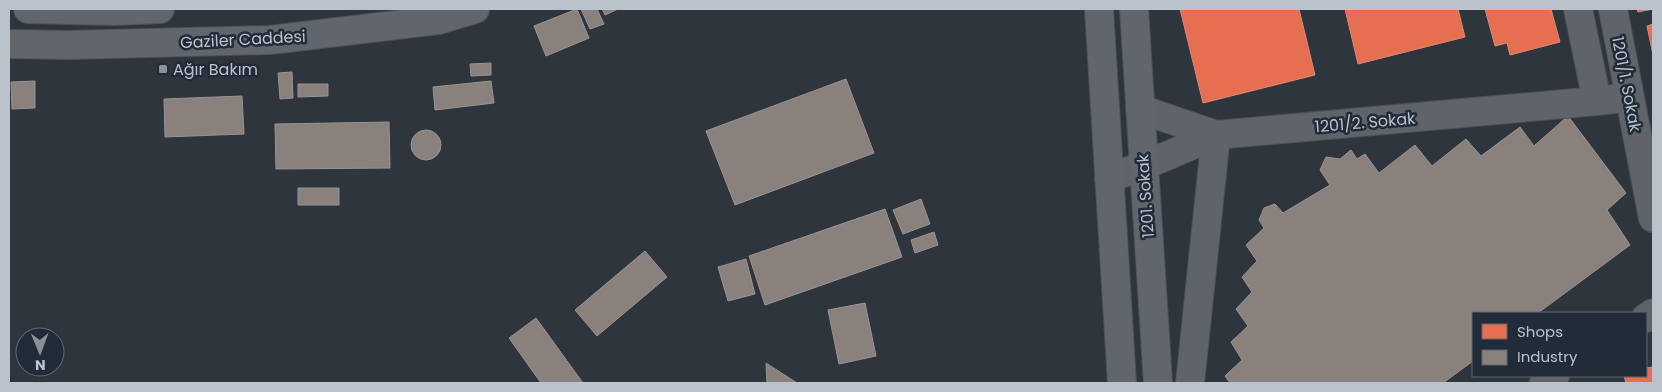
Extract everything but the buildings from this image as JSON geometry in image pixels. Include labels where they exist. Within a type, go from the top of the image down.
[{"type":"main road","points":[[28,9],[113,11],[160,9]]},
{"type":"main road","name":"Gaziler Caddesi","points":[[9,44],[270,40],[438,20],[475,9]]},
{"type":"main road","points":[[1099,9],[1122,383]]},
{"type":"main road","name":"1201. Sokak","points":[[1134,9],[1158,383]]},
{"type":"street","name":"1201/1. Sokak","points":[[1578,9],[1597,101]]},
{"type":"street","name":"1201/1. Sokak","points":[[1613,9],[1653,218]]},
{"type":"street","name":"1201/2. Sokak","points":[[1109,178],[1143,166],[1216,135],[1629,97]]},
{"type":"street","points":[[1140,109],[1216,135],[1190,383]]},
{"type":"place","name":"Ağır Bakım","points":[[163,69]]}]
